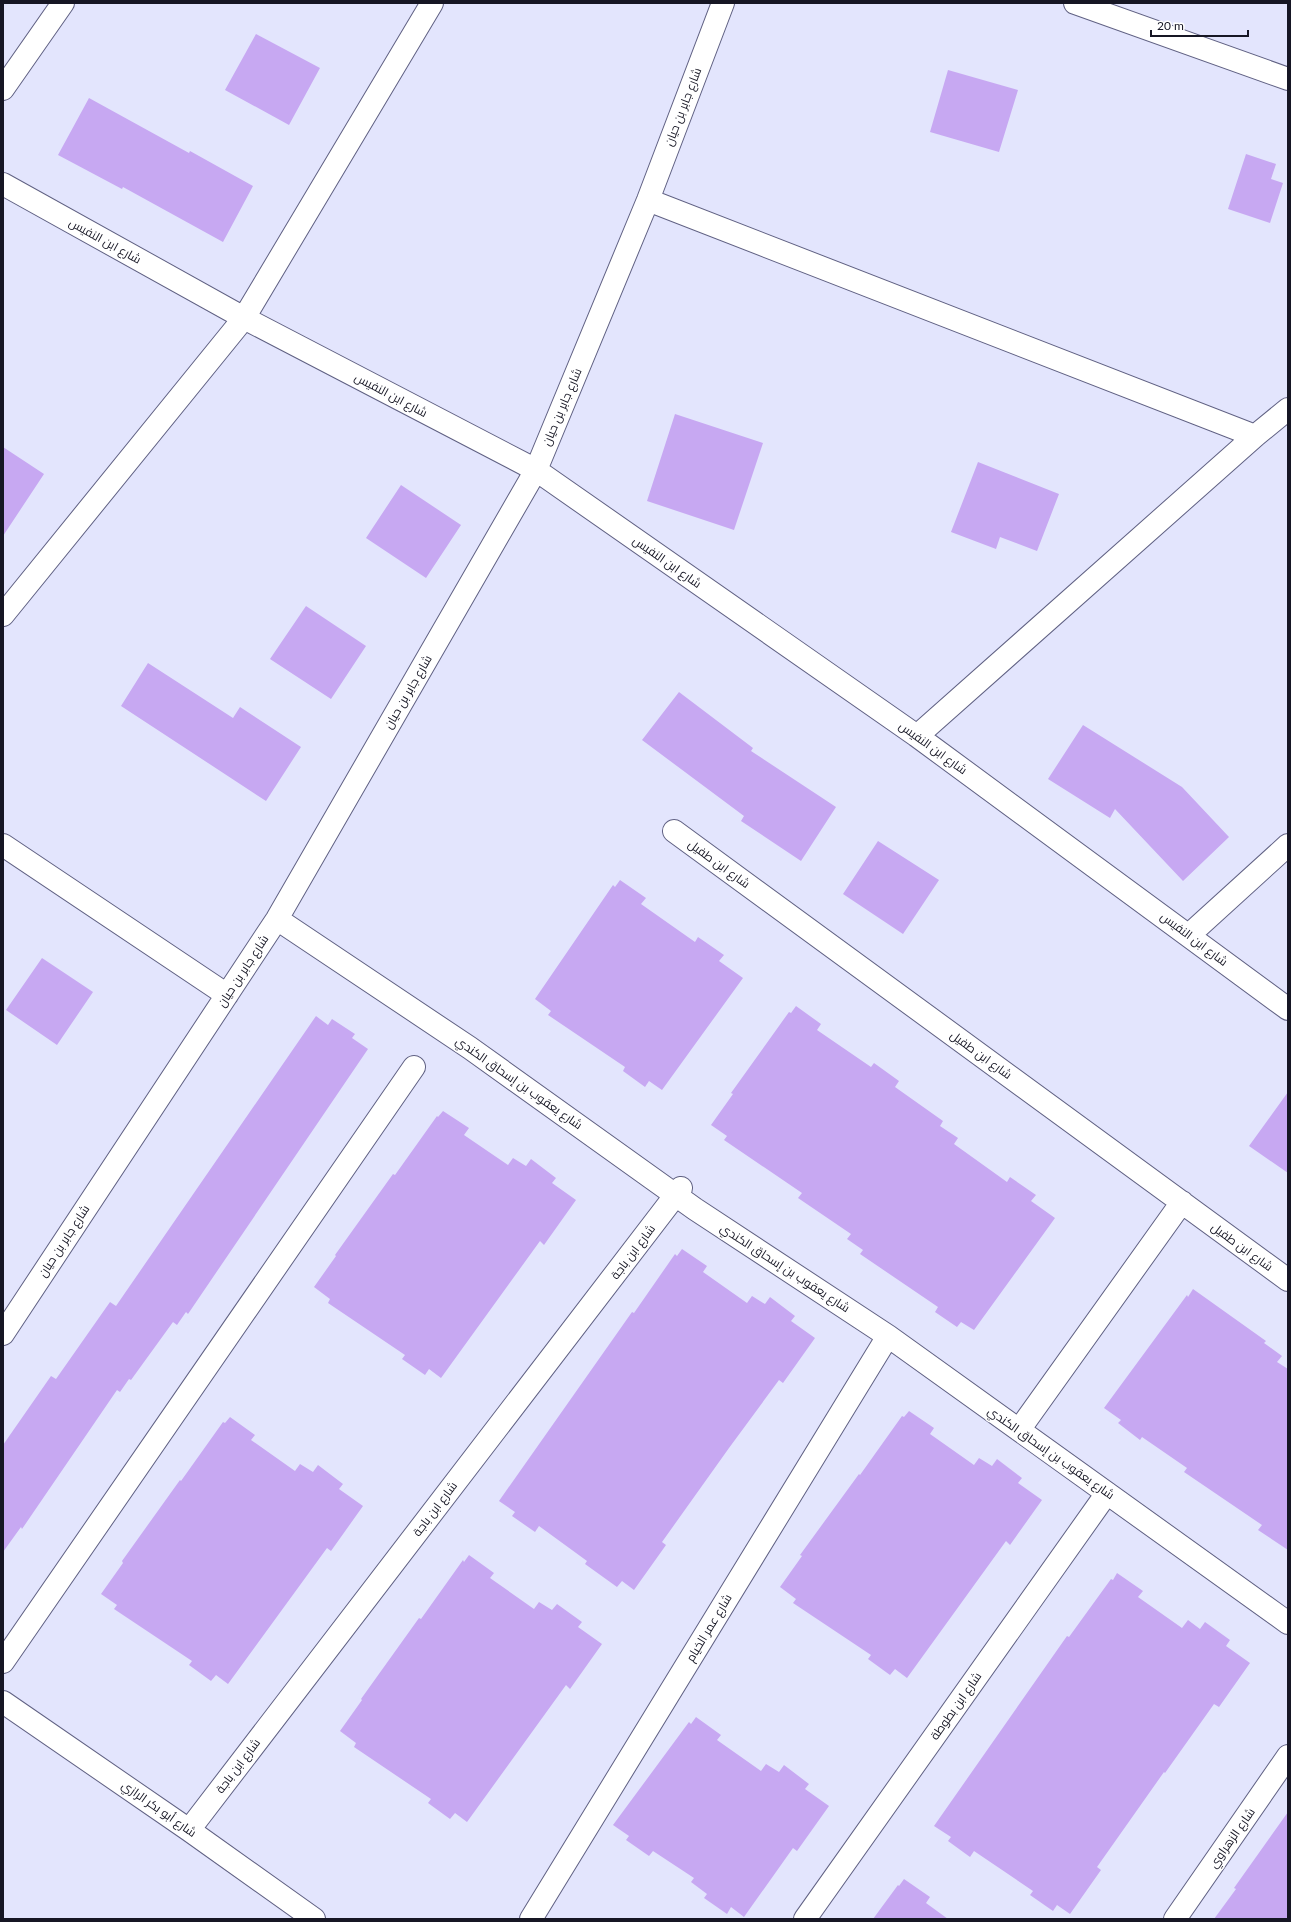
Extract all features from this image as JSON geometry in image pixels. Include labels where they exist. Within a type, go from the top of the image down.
[{"type":"street","points":[[3,90],[63,3]]},
{"type":"street","points":[[3,615],[244,318],[432,3]]},
{"type":"street","name":"شارع جابر بن حيان","points":[[3,1334],[277,919],[536,470],[648,200],[723,3]]},
{"type":"street","points":[[1076,3],[1288,79]]},
{"type":"street","name":"شارع ابن النفيس","points":[[3,184],[244,318],[536,470],[918,736],[1288,1009]]},
{"type":"street","points":[[648,200],[1255,436]]},
{"type":"street","points":[[918,736],[1255,436],[1288,409]]},
{"type":"street","name":"شارع ابن طفيل","points":[[674,831],[1288,1280]]},
{"type":"street","points":[[3,845],[227,995]]},
{"type":"street","points":[[1189,935],[1288,845]]},
{"type":"street","name":"شارع يعقوب بن إسحاق الكندي","points":[[277,919],[470,1048],[888,1336],[1288,1623]]},
{"type":"street","points":[[3,1662],[414,1067]]},
{"type":"street","name":"شارع ابن باجة","points":[[189,1830],[679,1192]]},
{"type":"street","points":[[1019,1430],[1182,1202]]},
{"type":"street","name":"شارع عمر الخيام","points":[[531,1919],[888,1336]]},
{"type":"street","name":"شارع ابن بطوطة","points":[[805,1919],[1107,1493]]},
{"type":"street","name":"شارع أبو بكر الرازي","points":[[3,1702],[189,1830],[314,1919]]},
{"type":"street","name":"شارع الزهراوي","points":[[1175,1919],[1288,1756]]},
{"type":"building","points":[[256,34],[320,68],[289,125],[225,90]]},
{"type":"building","points":[[948,70],[1018,90],[999,152],[930,132]]},
{"type":"building","points":[[89,98],[253,186],[223,242],[123,187],[122,189],[58,155]]},
{"type":"building","points":[[1246,154],[1276,164],[1271,179],[1283,183],[1270,223],[1228,209]]},
{"type":"building","points":[[675,414],[763,443],[734,530],[647,501]]},
{"type":"building","points":[[3,447],[44,474],[3,536]]},
{"type":"building","points":[[978,462],[1059,494],[1037,551],[1000,537],[996,549],[951,532]]},
{"type":"building","points":[[401,485],[461,525],[426,578],[366,538]]},
{"type":"building","points":[[306,606],[366,646],[331,699],[270,659]]},
{"type":"building","points":[[148,663],[233,718],[240,707],[301,747],[266,801],[121,706]]},
{"type":"building","points":[[679,692],[753,748],[751,751],[836,807],[801,861],[741,821],[744,816],[642,740]]},
{"type":"building","points":[[1083,725],[1182,787],[1229,837],[1183,881],[1115,809],[1110,818],[1048,779]]},
{"type":"building","points":[[878,841],[939,880],[903,934],[843,894]]},
{"type":"building","points":[[620,880],[646,898],[641,904],[695,942],[698,937],[724,955],[719,961],[743,978],[662,1090],[649,1081],[645,1087],[623,1071],[625,1067],[548,1015],[551,1011],[535,999],[613,885],[615,887]]},
{"type":"building","points":[[42,958],[93,992],[57,1045],[6,1010]]},
{"type":"building","points":[[796,1006],[821,1024],[817,1030],[871,1067],[874,1063],[899,1081],[895,1087],[943,1121],[940,1126],[958,1138],[954,1144],[1007,1182],[1010,1177],[1036,1195],[1031,1201],[1055,1218],[974,1330],[961,1322],[957,1327],[935,1312],[938,1307],[860,1254],[863,1250],[847,1239],[851,1234],[798,1198],[802,1193],[724,1140],[727,1136],[711,1125],[733,1094],[731,1093],[789,1012],[791,1013]]},
{"type":"building","points":[[316,1016],[328,1025],[332,1019],[355,1034],[352,1038],[368,1049],[188,1314],[186,1312],[177,1325],[173,1322],[131,1380],[129,1379],[120,1392],[117,1390],[22,1529],[21,1527],[3,1552],[3,1445],[51,1376],[56,1379],[110,1302],[116,1306]]},
{"type":"building","points":[[1288,1092],[1288,1173],[1249,1146]]},
{"type":"building","points":[[443,1111],[469,1128],[464,1135],[508,1165],[513,1158],[526,1166],[531,1159],[556,1178],[552,1183],[576,1200],[544,1245],[540,1241],[441,1378],[429,1369],[425,1375],[402,1359],[405,1355],[328,1303],[330,1299],[314,1287],[393,1174],[395,1175],[437,1116],[438,1117]]},
{"type":"building","points":[[682,1249],[707,1266],[703,1272],[747,1303],[752,1296],[765,1304],[770,1297],[795,1316],[791,1321],[815,1338],[783,1383],[779,1380],[729,1448],[662,1542],[666,1545],[634,1590],[622,1581],[617,1587],[585,1564],[587,1561],[539,1526],[535,1532],[512,1516],[515,1512],[499,1501],[632,1312],[634,1313],[675,1254],[677,1256]]},
{"type":"building","points":[[1193,1289],[1266,1341],[1264,1343],[1282,1356],[1277,1362],[1288,1369],[1288,1550],[1258,1530],[1262,1525],[1184,1472],[1187,1468],[1142,1437],[1140,1440],[1118,1423],[1121,1420],[1104,1408],[1187,1295],[1188,1297]]},
{"type":"building","points":[[909,1411],[934,1428],[930,1434],[974,1465],[979,1458],[992,1466],[997,1459],[1022,1478],[1018,1483],[1042,1500],[1010,1545],[1006,1541],[907,1678],[895,1669],[890,1675],[868,1659],[871,1655],[793,1603],[796,1599],[780,1587],[802,1556],[800,1555],[859,1474],[860,1475],[902,1416],[904,1417]]},
{"type":"building","points":[[230,1417],[255,1435],[251,1440],[295,1471],[300,1464],[313,1472],[318,1465],[343,1484],[339,1489],[363,1506],[331,1551],[327,1548],[228,1684],[216,1675],[211,1681],[189,1665],[192,1661],[114,1609],[117,1605],[101,1594],[123,1563],[122,1561],[180,1480],[181,1481],[223,1422],[225,1423]]},
{"type":"building","points":[[469,1555],[494,1573],[490,1578],[534,1609],[539,1602],[552,1610],[557,1604],[582,1622],[578,1627],[602,1644],[570,1689],[566,1685],[467,1822],[455,1813],[450,1819],[428,1803],[431,1799],[354,1747],[356,1743],[340,1731],[419,1618],[421,1619],[463,1560],[464,1562]]},
{"type":"building","points":[[1117,1573],[1143,1591],[1138,1597],[1182,1628],[1188,1620],[1200,1629],[1205,1622],[1230,1640],[1226,1646],[1250,1663],[1219,1707],[1214,1704],[1165,1773],[1164,1772],[1097,1867],[1101,1870],[1070,1914],[1057,1905],[1053,1911],[1030,1895],[1033,1891],[974,1851],[970,1857],[948,1841],[951,1837],[934,1826],[1067,1636],[1069,1637]]},
{"type":"building","points":[[696,1717],[721,1735],[717,1740],[761,1771],[766,1764],[779,1772],[784,1765],[809,1784],[805,1789],[829,1806],[797,1851],[793,1848],[744,1917],[731,1907],[727,1914],[704,1898],[707,1894],[691,1882],[694,1878],[653,1851],[649,1856],[626,1840],[629,1836],[613,1825],[689,1722],[691,1724]]},
{"type":"building","points":[[1288,1812],[1288,1919],[1214,1919],[1236,1889],[1234,1888]]},
{"type":"building","points":[[904,1879],[930,1897],[926,1903],[948,1919],[873,1919]]}]
